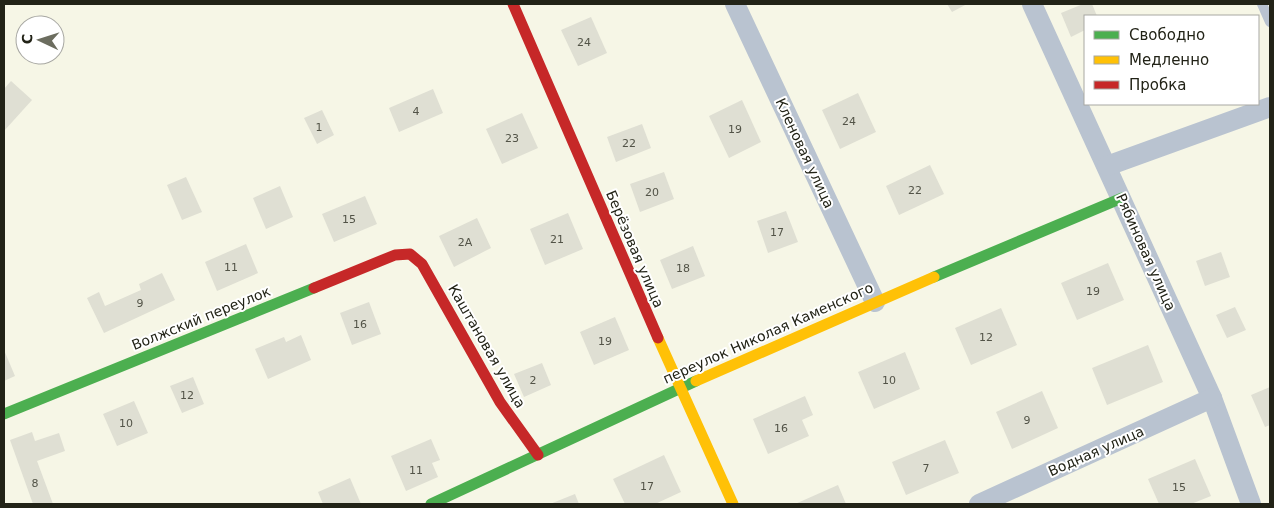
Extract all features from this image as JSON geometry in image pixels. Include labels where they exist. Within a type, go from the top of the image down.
[{"type":"street","name":"Берёзовая улица","points":[[512,4],[680,388],[733,504]]},
{"type":"street","name":"Кленовая улица","points":[[735,4],[875,302]]},
{"type":"street","name":"Рябиновая улица","points":[[1032,4],[1212,398],[1251,504]]},
{"type":"street","points":[[1107,166],[1270,107]]},
{"type":"street","name":"переулок Николая Каменского","points":[[432,504],[680,388],[875,302],[1122,198]]},
{"type":"street","name":"Волжский переулок","points":[[4,414],[395,255],[410,254]]},
{"type":"street","name":"Каштановая улица","points":[[410,254],[422,264],[500,402],[538,454]]},
{"type":"street","name":"Водная улица","points":[[979,504],[1212,398]]},
{"type":"lane","points":[[1262,4],[1270,22]]},
{"type":"building","points":[[947,4],[967,4],[952,12]]},
{"type":"building","points":[[1083,4],[1092,4],[1097,15],[1084,15],[1084,30],[1071,37],[1061,13]]},
{"type":"building","points":[[591,17],[607,53],[578,66],[561,30]]},
{"type":"building","points":[[11,81],[32,100],[4,131],[4,89]]},
{"type":"building","points":[[433,89],[443,113],[399,132],[389,108]]},
{"type":"building","points":[[858,93],[876,132],[840,149],[822,110]]},
{"type":"building","points":[[742,100],[761,142],[729,158],[709,116]]},
{"type":"building","points":[[322,110],[334,135],[317,144],[304,118]]},
{"type":"building","points":[[522,113],[538,148],[502,164],[486,129]]},
{"type":"building","points":[[642,124],[651,148],[616,162],[607,137]]},
{"type":"building","points":[[930,165],[944,194],[899,215],[886,186]]},
{"type":"building","points":[[664,172],[674,199],[640,212],[630,184]]},
{"type":"building","points":[[186,177],[202,212],[182,220],[167,185]]},
{"type":"building","points":[[280,186],[293,217],[266,229],[253,198]]},
{"type":"building","points":[[365,196],[377,224],[334,242],[322,214]]},
{"type":"building","points":[[786,211],[798,242],[768,253],[757,221]]},
{"type":"building","points":[[568,213],[583,249],[545,265],[530,229]]},
{"type":"building","points":[[477,218],[491,248],[454,267],[439,236]]},
{"type":"building","points":[[246,244],[258,273],[217,291],[205,262]]},
{"type":"building","points":[[693,246],[705,276],[672,289],[660,260]]},
{"type":"building","points":[[1221,252],[1230,277],[1205,286],[1196,261]]},
{"type":"building","points":[[1108,263],[1124,300],[1077,320],[1061,283]]},
{"type":"building","points":[[162,273],[175,300],[104,333],[87,298],[99,292],[105,306],[141,290],[139,284]]},
{"type":"building","points":[[369,302],[381,334],[352,345],[340,313]]},
{"type":"building","points":[[1235,307],[1246,330],[1227,338],[1216,315]]},
{"type":"building","points":[[1001,308],[1017,345],[971,365],[955,328]]},
{"type":"building","points":[[615,317],[629,350],[594,365],[580,332]]},
{"type":"building","points":[[301,335],[311,360],[268,379],[255,349],[284,337],[286,342]]},
{"type":"building","points":[[1148,345],[1163,382],[1107,405],[1092,368]]},
{"type":"building","points":[[4,350],[15,376],[4,381]]},
{"type":"building","points":[[905,352],[920,389],[874,409],[858,372]]},
{"type":"building","points":[[542,363],[551,385],[524,397],[514,374]]},
{"type":"building","points":[[193,377],[204,404],[182,413],[170,386]]},
{"type":"building","points":[[1270,387],[1270,425],[1265,427],[1251,395]]},
{"type":"building","points":[[1042,391],[1058,428],[1012,449],[996,412]]},
{"type":"building","points":[[805,396],[813,415],[802,420],[809,436],[768,454],[753,419]]},
{"type":"building","points":[[134,401],[148,433],[117,446],[103,414]]},
{"type":"building","points":[[32,432],[35,441],[59,433],[65,451],[37,461],[53,504],[33,504],[10,440]]},
{"type":"building","points":[[431,439],[440,460],[432,463],[438,477],[406,491],[391,456]]},
{"type":"building","points":[[945,440],[959,473],[906,495],[892,462]]},
{"type":"building","points":[[664,455],[681,492],[655,504],[625,504],[613,479]]},
{"type":"building","points":[[1195,459],[1211,496],[1191,504],[1159,504],[1148,479]]},
{"type":"building","points":[[350,478],[361,504],[323,504],[318,492]]},
{"type":"building","points":[[838,485],[846,504],[795,504]]},
{"type":"building","points":[[575,494],[579,504],[550,504]]},
{"type":"traffic: fast","points":[[934,277],[1122,198]]},
{"type":"traffic: fast","points":[[4,414],[314,288]]},
{"type":"traffic: fast","points":[[431,504],[696,381]]},
{"type":"traffic: slow","points":[[696,381],[934,277]]},
{"type":"traffic: slow","points":[[658,338],[733,504]]},
{"type":"traffic: jam","points":[[513,4],[658,338]]},
{"type":"traffic: jam","points":[[314,288],[395,255],[410,254],[422,264],[500,402],[538,455]]}]
